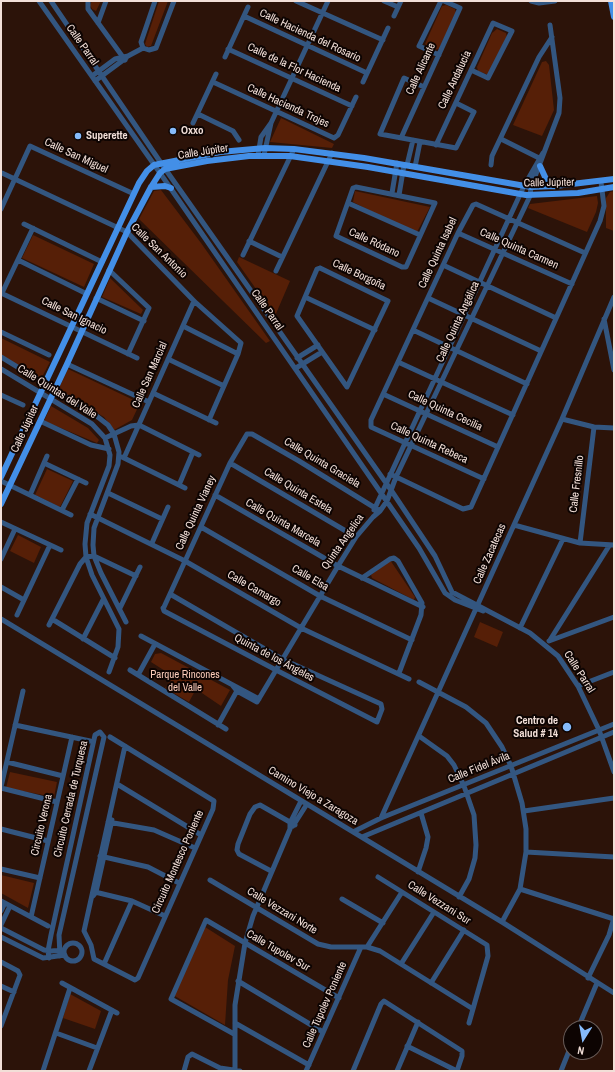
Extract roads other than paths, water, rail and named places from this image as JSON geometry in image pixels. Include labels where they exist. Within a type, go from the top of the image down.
[{"type":"main road","points":[[610,1],[614,14]]},
{"type":"main road","name":"Calle Júpiter","points":[[1,477],[142,177],[158,164],[220,152],[265,148],[332,153],[531,187],[601,182],[614,179]]},
{"type":"main road","name":"Calle Júpiter","points":[[1,504],[50,398],[68,364],[96,298],[127,232],[151,187],[163,171],[207,161],[261,155],[290,156],[328,160],[530,196],[578,193],[614,187]]},
{"type":"main road","points":[[540,161],[546,179],[555,186]]},
{"type":"main road","points":[[151,187],[165,186],[170,188]]},
{"type":"street","name":"Calle Parral","points":[[39,1],[93,79],[158,164],[391,490],[435,556],[452,592],[477,608]]},
{"type":"street","name":"Calle Parral","points":[[51,1],[158,164]]},
{"type":"street","points":[[88,1],[88,9],[125,57]]},
{"type":"street","points":[[98,23],[106,1]]},
{"type":"street","points":[[143,48],[141,42],[155,1]]},
{"type":"street","points":[[93,79],[125,57],[143,48],[149,50],[156,48],[174,1]]},
{"type":"street","points":[[296,1],[383,40]]},
{"type":"street","points":[[261,155],[258,148],[263,132],[277,112],[328,1]]},
{"type":"street","points":[[384,1],[398,7]]},
{"type":"street","points":[[394,16],[401,1]]},
{"type":"street","points":[[438,55],[419,46],[441,1]]},
{"type":"street","name":"Calle Alicante","points":[[401,138],[460,8],[444,1]]},
{"type":"street","points":[[531,1],[539,3],[555,1]]},
{"type":"street","name":"Calle Hacienda del Rosario","points":[[225,57],[248,7]]},
{"type":"street","name":"Calle Hacienda del Rosario","points":[[244,16],[367,73]]},
{"type":"street","name":"Calle Andalucía","points":[[436,145],[456,103],[471,70],[493,23],[512,31],[488,78],[471,70]]},
{"type":"street","name":"Calle Quinta Angélica","points":[[387,501],[396,477],[516,222],[530,196],[531,187],[560,106],[550,25]]},
{"type":"street","points":[[363,82],[388,28]]},
{"type":"street","points":[[491,165],[492,156],[540,57],[552,37]]},
{"type":"street","name":"Calle de la Flor Hacienda","points":[[228,49],[352,106]]},
{"type":"street","points":[[193,123],[216,74]]},
{"type":"street","points":[[424,87],[404,78],[380,134],[456,148],[474,112],[456,103]]},
{"type":"street","name":"Calle Hacienda Trojes","points":[[213,82],[335,138],[356,97]]},
{"type":"street","points":[[198,114],[232,131],[239,140]]},
{"type":"street","points":[[261,155],[265,148],[271,122]]},
{"type":"street","points":[[501,139],[540,161]]},
{"type":"street","points":[[392,193],[399,173],[405,165],[413,140]]},
{"type":"street","points":[[415,167],[420,142]]},
{"type":"street","name":"Calle San Miguel","points":[[1,209],[31,146],[134,194]]},
{"type":"street","points":[[243,255],[294,149]]},
{"type":"street","points":[[276,270],[332,153]]},
{"type":"street","name":"Calle Quinta Angélica","points":[[382,495],[390,474],[524,186],[540,161]]},
{"type":"street","points":[[397,163],[399,173],[399,194]]},
{"type":"street","name":"Calle Parral","points":[[163,171],[170,188],[296,368],[419,548],[447,595],[490,613],[520,628],[545,644],[558,656],[578,686],[602,737],[614,772]]},
{"type":"street","name":"Calle San Antonio","points":[[2,173],[127,232],[194,300],[241,343],[238,354]]},
{"type":"street","points":[[390,474],[463,508],[471,507],[572,284],[602,213],[604,206],[601,182]]},
{"type":"street","name":"Calle Ródano","points":[[355,187],[392,193],[435,203],[405,267],[402,267],[336,236],[355,187]]},
{"type":"street","points":[[348,203],[420,236]]},
{"type":"street","name":"Calle Quinta Isabel","points":[[370,422],[470,208],[474,205],[509,219],[585,254]]},
{"type":"street","points":[[24,224],[102,262]]},
{"type":"street","points":[[1,293],[33,228]]},
{"type":"street","name":"Calle Quinta Carmen","points":[[458,232],[572,284]]},
{"type":"street","points":[[249,241],[282,257]]},
{"type":"street","points":[[18,260],[87,294]]},
{"type":"street","points":[[443,265],[556,318]]},
{"type":"street","name":"Calle Borgoña","points":[[320,268],[387,299],[388,302],[374,330],[348,386],[345,386],[297,316],[317,270],[320,268]]},
{"type":"street","points":[[109,270],[149,307],[149,310],[128,354]]},
{"type":"street","name":"Calle San Ignacio","points":[[1,293],[82,330],[137,358]]},
{"type":"street","points":[[305,297],[374,330]]},
{"type":"street","name":"Calle Zacatecas","points":[[381,818],[562,419],[614,297]]},
{"type":"street","points":[[96,298],[144,321]]},
{"type":"street","points":[[428,298],[541,351]]},
{"type":"street","name":"Calle San Marcial","points":[[122,457],[139,426],[194,300]]},
{"type":"street","points":[[604,319],[614,370]]},
{"type":"street","points":[[183,326],[238,354],[209,420]]},
{"type":"street","points":[[412,330],[527,384]]},
{"type":"street","points":[[1,332],[49,356]]},
{"type":"street","points":[[291,362],[318,345]]},
{"type":"street","points":[[296,368],[322,352]]},
{"type":"street","name":"Calle Quintas del Valle","points":[[1,357],[98,417],[108,425],[114,434],[122,457],[98,518],[93,535],[94,556]]},
{"type":"street","points":[[168,359],[224,386]]},
{"type":"street","points":[[398,362],[513,415]]},
{"type":"street","points":[[68,364],[149,402]]},
{"type":"street","name":"Calle Quintas del Valle","points":[[1,369],[92,424],[105,438],[109,449],[109,466],[90,514],[85,533],[86,557],[103,600],[119,629],[119,642],[115,658],[109,672]]},
{"type":"street","points":[[153,393],[216,423]]},
{"type":"street","name":"Calle Quinta Cecilia","points":[[383,394],[498,447]]},
{"type":"street","points":[[1,395],[23,405]]},
{"type":"street","points":[[562,419],[594,427],[614,428]]},
{"type":"street","points":[[40,421],[91,445],[109,449]]},
{"type":"street","name":"Calle Quinta Rebeca","points":[[370,422],[371,427],[484,479]]},
{"type":"street","points":[[105,438],[134,425],[199,455]]},
{"type":"street","name":"Calle Fresnillo","points":[[580,543],[594,427]]},
{"type":"street","name":"Calle Quinta Vianey","points":[[164,607],[230,463],[245,436],[252,434]]},
{"type":"street","name":"Calle Quinta Graciela","points":[[252,434],[346,488],[380,511]]},
{"type":"street","points":[[122,457],[182,486],[193,452]]},
{"type":"street","points":[[30,495],[47,456]]},
{"type":"street","name":"Calle Quinta Estela","points":[[230,463],[356,537]]},
{"type":"street","points":[[44,464],[86,483]]},
{"type":"street","points":[[62,510],[78,479]]},
{"type":"street","points":[[1,481],[71,515]]},
{"type":"street","points":[[108,493],[162,519]]},
{"type":"street","name":"Calle Quinta Marcela","points":[[215,495],[338,566],[423,607]]},
{"type":"street","name":"Quinta Angelica","points":[[373,517],[375,508],[382,495]]},
{"type":"street","name":"Quinta Angelica","points":[[238,689],[257,700],[356,537],[380,511],[387,501]]},
{"type":"street","points":[[152,543],[168,508]]},
{"type":"street","name":"Calle Camargo","points":[[90,514],[185,560],[301,628],[409,679]]},
{"type":"street","points":[[1,522],[61,550]]},
{"type":"street","points":[[514,525],[580,543],[612,545],[550,640]]},
{"type":"street","name":"Calle Elsa","points":[[201,527],[320,596],[412,640]]},
{"type":"street","points":[[1,559],[15,529]]},
{"type":"street","points":[[520,628],[562,539]]},
{"type":"street","points":[[17,615],[50,545]]},
{"type":"street","points":[[94,556],[126,622]]},
{"type":"street","points":[[49,625],[80,564],[86,557],[94,556],[136,576]]},
{"type":"street","points":[[362,578],[390,559],[394,558],[398,561],[423,607],[399,674]]},
{"type":"street","points":[[120,608],[140,567]]},
{"type":"street","points":[[1,587],[24,600]]},
{"type":"street","name":"Quinta de los Ángeles","points":[[164,607],[164,611],[376,722],[378,721],[382,708],[381,704],[282,659],[170,594]]},
{"type":"street","points":[[83,639],[103,600]]},
{"type":"street","points":[[545,644],[550,640],[614,616]]},
{"type":"street","name":"Camino Viejo a Zaragoza","points":[[1,619],[502,922],[588,978],[614,993]]},
{"type":"street","points":[[52,619],[115,658]]},
{"type":"street","points":[[141,636],[238,689],[218,724]]},
{"type":"street","points":[[138,675],[155,644]]},
{"type":"street","points":[[130,670],[226,729]]},
{"type":"street","points":[[578,686],[614,672]]},
{"type":"street","points":[[419,682],[466,707],[486,723],[502,748],[514,774],[524,810],[526,852],[520,889],[502,922]]},
{"type":"street","points":[[23,691],[1,787],[57,802]]},
{"type":"street","name":"Calle Fidel Ávila","points":[[353,832],[381,818],[464,786],[614,724]]},
{"type":"street","points":[[15,725],[90,741]]},
{"type":"street","name":"Circuito Cerrada de Turquesa","points":[[49,958],[48,951],[95,735],[100,732],[103,733],[104,737],[60,936],[62,953]]},
{"type":"street","name":"Calle Fidel Ávila","points":[[362,837],[614,732]]},
{"type":"street","points":[[419,736],[447,756],[464,786],[474,815],[476,845],[472,869],[459,897]]},
{"type":"street","name":"Circuito Verona","points":[[31,917],[72,737]]},
{"type":"street","name":"Circuito Montesco Poniente","points":[[110,737],[125,746],[214,801],[213,810],[137,980],[134,980],[94,959],[84,931],[102,857],[125,746]]},
{"type":"street","points":[[7,762],[63,776]]},
{"type":"street","points":[[117,784],[201,835]]},
{"type":"street","points":[[524,810],[614,798]]},
{"type":"street","points":[[235,1071],[234,1034],[238,981],[245,943],[256,906],[301,801]]},
{"type":"street","points":[[292,824],[307,804]]},
{"type":"street","points":[[271,871],[239,854],[238,844],[250,814],[257,805],[292,824]]},
{"type":"street","points":[[418,872],[428,837],[421,813]]},
{"type":"street","points":[[110,820],[154,830],[195,848]]},
{"type":"street","points":[[1,829],[48,841]]},
{"type":"street","points":[[526,852],[614,857]]},
{"type":"street","points":[[102,857],[148,867],[180,883]]},
{"type":"street","points":[[1,869],[40,878]]},
{"type":"street","name":"Calle Vezzani Sur","points":[[378,877],[464,930],[488,947],[488,956],[473,1009]]},
{"type":"street","name":"Calle Vezzani Norte","points":[[210,880],[318,944],[331,947],[367,947],[380,951],[473,1009]]},
{"type":"street","points":[[520,889],[614,918],[609,934],[588,978]]},
{"type":"street","points":[[61,890],[69,892]]},
{"type":"street","points":[[367,947],[402,892]]},
{"type":"street","points":[[94,893],[132,901],[165,916]]},
{"type":"street","points":[[342,899],[383,923]]},
{"type":"street","points":[[104,964],[132,901]]},
{"type":"street","points":[[1,911],[3,902],[48,926]]},
{"type":"street","points":[[1,925],[10,906]]},
{"type":"street","points":[[401,964],[434,912]]},
{"type":"street","name":"Calle Tupolev Sur","points":[[234,1034],[171,998],[205,921],[208,921],[339,998]]},
{"type":"street","points":[[1,928],[48,951],[62,953],[69,959],[75,960],[80,957],[81,951],[77,944]]},
{"type":"street","points":[[431,983],[464,930]]},
{"type":"street","points":[[1,937],[41,957],[49,958],[62,953],[71,943],[82,944],[88,940]]},
{"type":"street","name":"Calle Tupolev Poniente","points":[[306,1071],[361,947]]},
{"type":"street","points":[[81,951],[92,951]]},
{"type":"street","points":[[1,962],[20,973],[1,1026]]},
{"type":"street","points":[[238,981],[323,1032]]},
{"type":"street","points":[[62,983],[117,1013]]},
{"type":"street","points":[[581,1020],[597,983]]},
{"type":"street","points":[[1,986],[14,992]]},
{"type":"street","points":[[49,1071],[43,1070],[70,988]]},
{"type":"street","points":[[353,1071],[382,1002],[386,1001],[462,1051],[462,1056],[457,1071],[407,1046]]},
{"type":"street","points":[[469,1023],[473,1009]]},
{"type":"street","points":[[89,1071],[112,1010]]},
{"type":"street","points":[[397,1071],[418,1022]]},
{"type":"street","points":[[235,1023],[309,1065]]},
{"type":"street","points":[[56,1033],[97,1048]]},
{"type":"street","points":[[184,1071],[188,1057],[192,1054],[220,1068],[240,1071]]},
{"type":"street","points":[[561,1071],[565,1060]]},
{"type":"place","name":"Oxxo","points":[[173,131]]},
{"type":"place","name":"Superette","points":[[78,136]]},
{"type":"place","name":"Centro de Salud # 14","points":[[567,727]]},
{"type":"park label","name":"Parque Rincones del Valle","points":[[185,681]]}]
